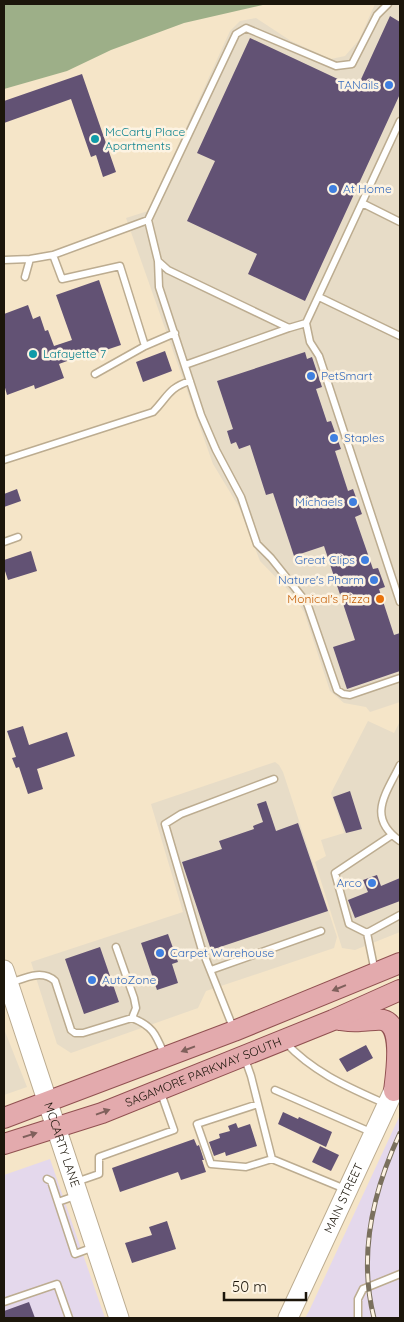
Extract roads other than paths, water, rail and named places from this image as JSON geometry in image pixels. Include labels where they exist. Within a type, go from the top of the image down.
[{"type":"main road","points":[[4,1118],[234,1031],[400,963]]},
{"type":"main road","name":"MCCARTY LANE","points":[[5,980],[48,1102],[119,1318]]},
{"type":"main road","name":"SAGAMORE PARKWAY SOUTH","points":[[4,1144],[102,1113],[334,1020],[400,990]]},
{"type":"main road","points":[[334,1020],[357,1022],[385,1020],[391,1024],[397,1033],[399,1048],[394,1091]]},
{"type":"main road","name":"MAIN STREET","points":[[288,1318],[394,1091]]},
{"type":"lane","points":[[388,4],[377,15],[352,64],[336,66],[246,28],[236,34],[148,220],[158,261],[159,287],[201,415],[240,497],[257,544],[271,558],[307,603],[337,690],[343,694],[350,695],[400,678]]},
{"type":"lane","points":[[400,120],[306,323],[310,342],[319,356],[400,602]]},
{"type":"lane","points":[[362,204],[400,222]]},
{"type":"lane","points":[[4,260],[30,259],[53,255],[148,220]]},
{"type":"lane","points":[[53,255],[62,279],[120,266],[145,346]]},
{"type":"lane","points":[[25,277],[30,259]]},
{"type":"lane","points":[[158,261],[168,270],[289,328]]},
{"type":"lane","points":[[319,297],[400,336]]},
{"type":"lane","points":[[185,364],[306,323]]},
{"type":"lane","points":[[95,374],[145,346],[175,333]]},
{"type":"lane","points":[[4,460],[153,412],[169,392],[181,384],[190,381]]},
{"type":"lane","points":[[4,542],[18,537]]},
{"type":"lane","points":[[400,764],[382,803],[381,819],[389,833],[400,841]]},
{"type":"lane","points":[[234,1031],[202,947],[165,824],[181,814],[274,779]]},
{"type":"lane","points":[[367,933],[349,924],[335,873],[392,836]]},
{"type":"lane","points":[[367,933],[400,915]]},
{"type":"lane","points":[[211,970],[321,932]]},
{"type":"lane","points":[[367,933],[375,973]]},
{"type":"lane","points":[[116,946],[134,998],[136,1008],[132,1018]]},
{"type":"lane","points":[[5,980],[40,974],[49,975],[55,980],[71,1030],[75,1034],[132,1018],[150,1027],[156,1034],[166,1057]]},
{"type":"lane","points":[[283,1040],[299,1057],[327,1076],[394,1091]]},
{"type":"lane","points":[[244,1056],[251,1076],[272,1159]]},
{"type":"lane","points":[[58,1202],[99,1174],[99,1157],[174,1130],[160,1090]]},
{"type":"lane","points":[[275,1090],[374,1134]]},
{"type":"lane","points":[[258,1104],[197,1124],[211,1164],[246,1167],[272,1159],[348,1190]]},
{"type":"lane","points":[[47,1179],[51,1181],[75,1254],[95,1247]]},
{"type":"lane","points":[[358,1318],[358,1299],[362,1289],[400,1274]]},
{"type":"lane","points":[[4,1302],[57,1284],[69,1318]]},
{"type":"railway","points":[[374,1318],[369,1294],[368,1271],[368,1247],[371,1224],[382,1178],[400,1133]]},
{"type":"place","name":"TANails","points":[[389,85]]},
{"type":"place","name":"McCarty Place Apartments","points":[[95,139]]},
{"type":"place","name":"At Home","points":[[333,189]]},
{"type":"place","name":"Lafayette 7","points":[[33,354]]},
{"type":"place","name":"PetSmart","points":[[311,376]]},
{"type":"place","name":"Staples","points":[[334,438]]},
{"type":"place","name":"Michaels","points":[[353,502]]},
{"type":"place","name":"Great Clips","points":[[365,560]]},
{"type":"place","name":"Nature's Pharm","points":[[374,580]]},
{"type":"place","name":"Monical's Pizza","points":[[380,599]]},
{"type":"place","name":"Arco","points":[[372,883]]},
{"type":"place","name":"Carpet Warehouse","points":[[160,953]]},
{"type":"place","name":"AutoZone","points":[[92,980]]}]
